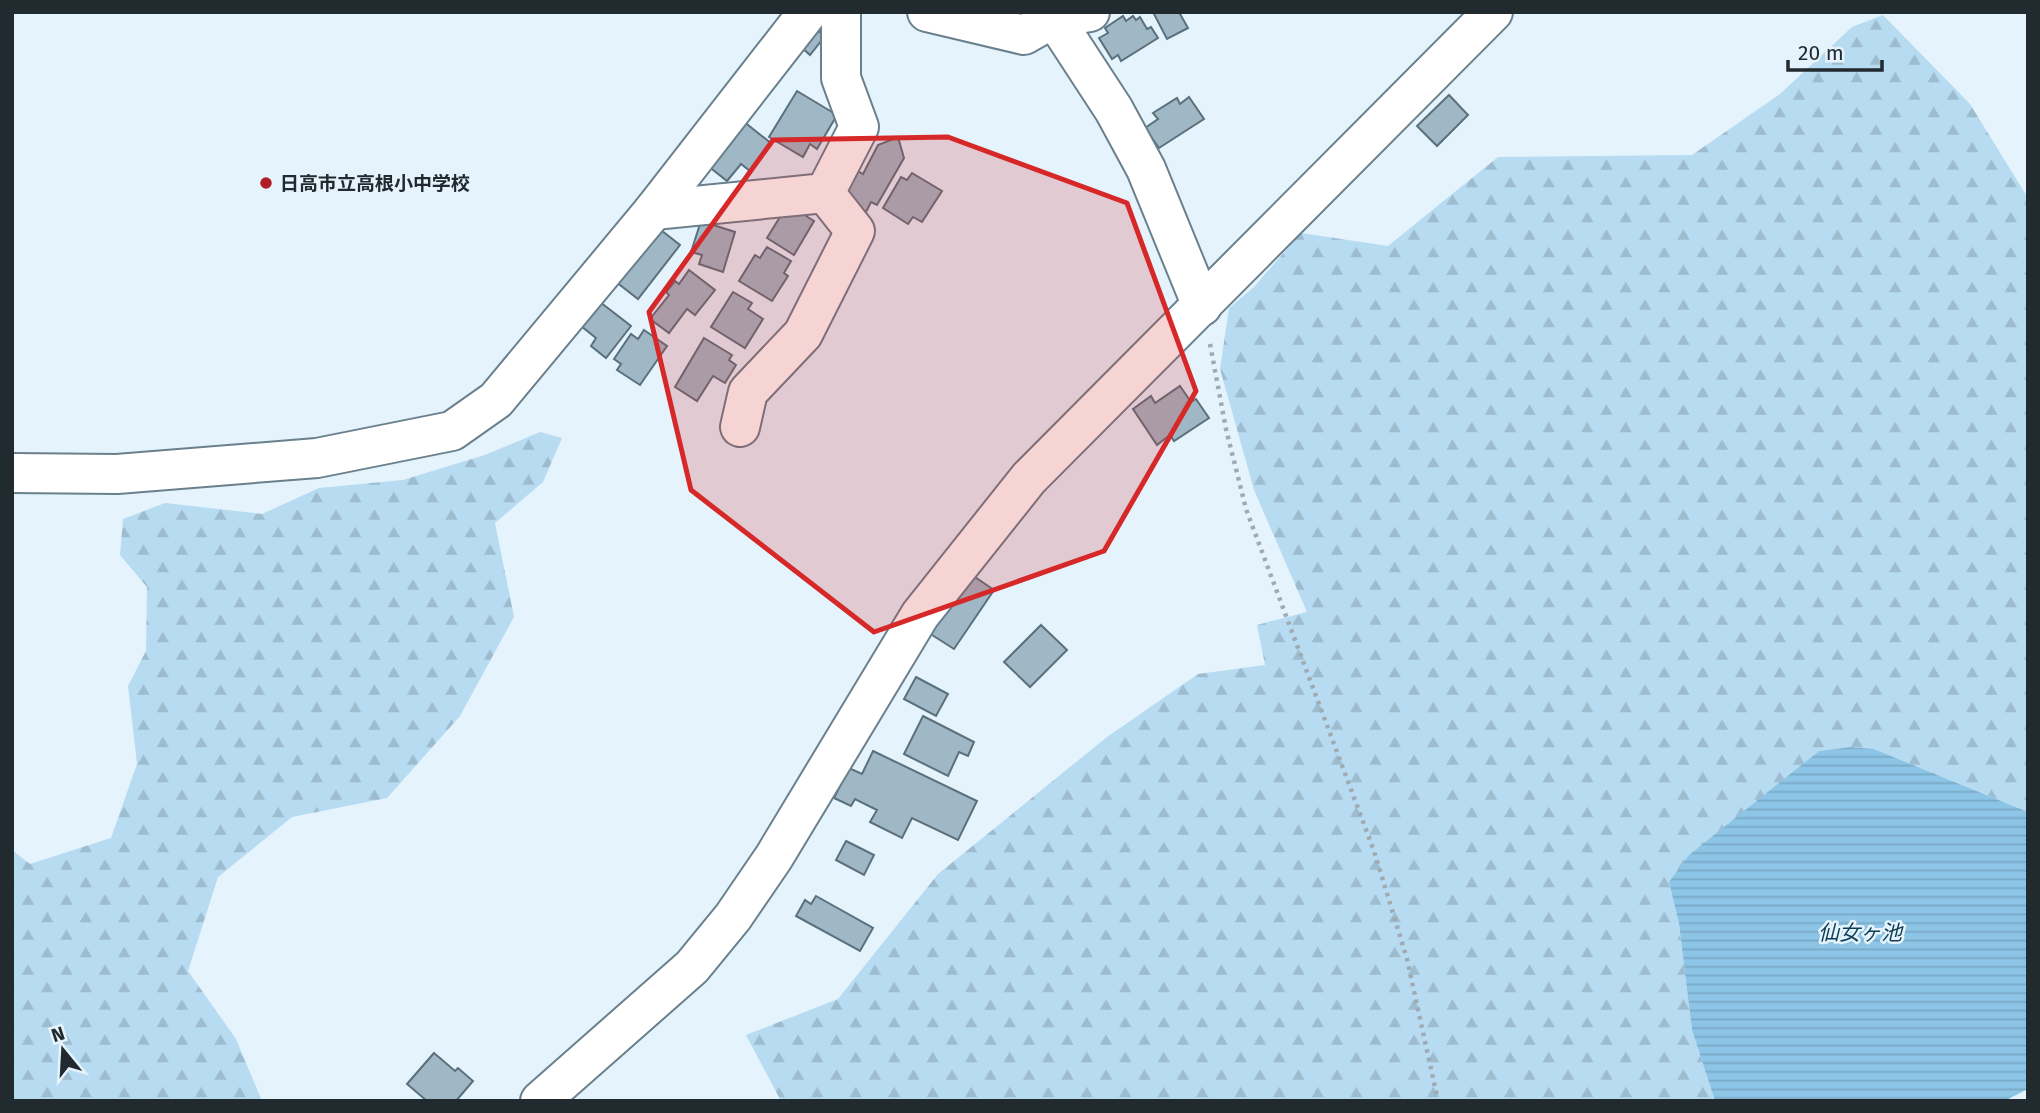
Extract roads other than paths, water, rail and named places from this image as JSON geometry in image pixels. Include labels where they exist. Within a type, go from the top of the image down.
[{"type":"street","points":[[12,472],[117,474],[317,458],[452,431],[496,400],[654,210],[808,12]]},
{"type":"street","points":[[825,193],[859,127],[841,78],[841,12]]},
{"type":"street","points":[[927,12],[1024,35],[1066,14],[1146,169],[1202,306]]},
{"type":"street","points":[[540,1101],[692,967],[733,917],[774,858],[920,615],[1029,478],[1493,12]]},
{"type":"street","points":[[654,210],[825,193]]},
{"type":"street","points":[[740,427],[748,392],[803,334],[855,231],[825,193]]},
{"type":"water","name":"仙女ヶ池","points":[[1850,747],[1874,749],[2028,812],[2028,1089],[2004,1101],[1715,1101],[1692,1030],[1679,924],[1669,882],[1689,855],[1819,751]]},
{"type":"place","name":"日高市立高根小中学校","points":[[266,183]]}]
